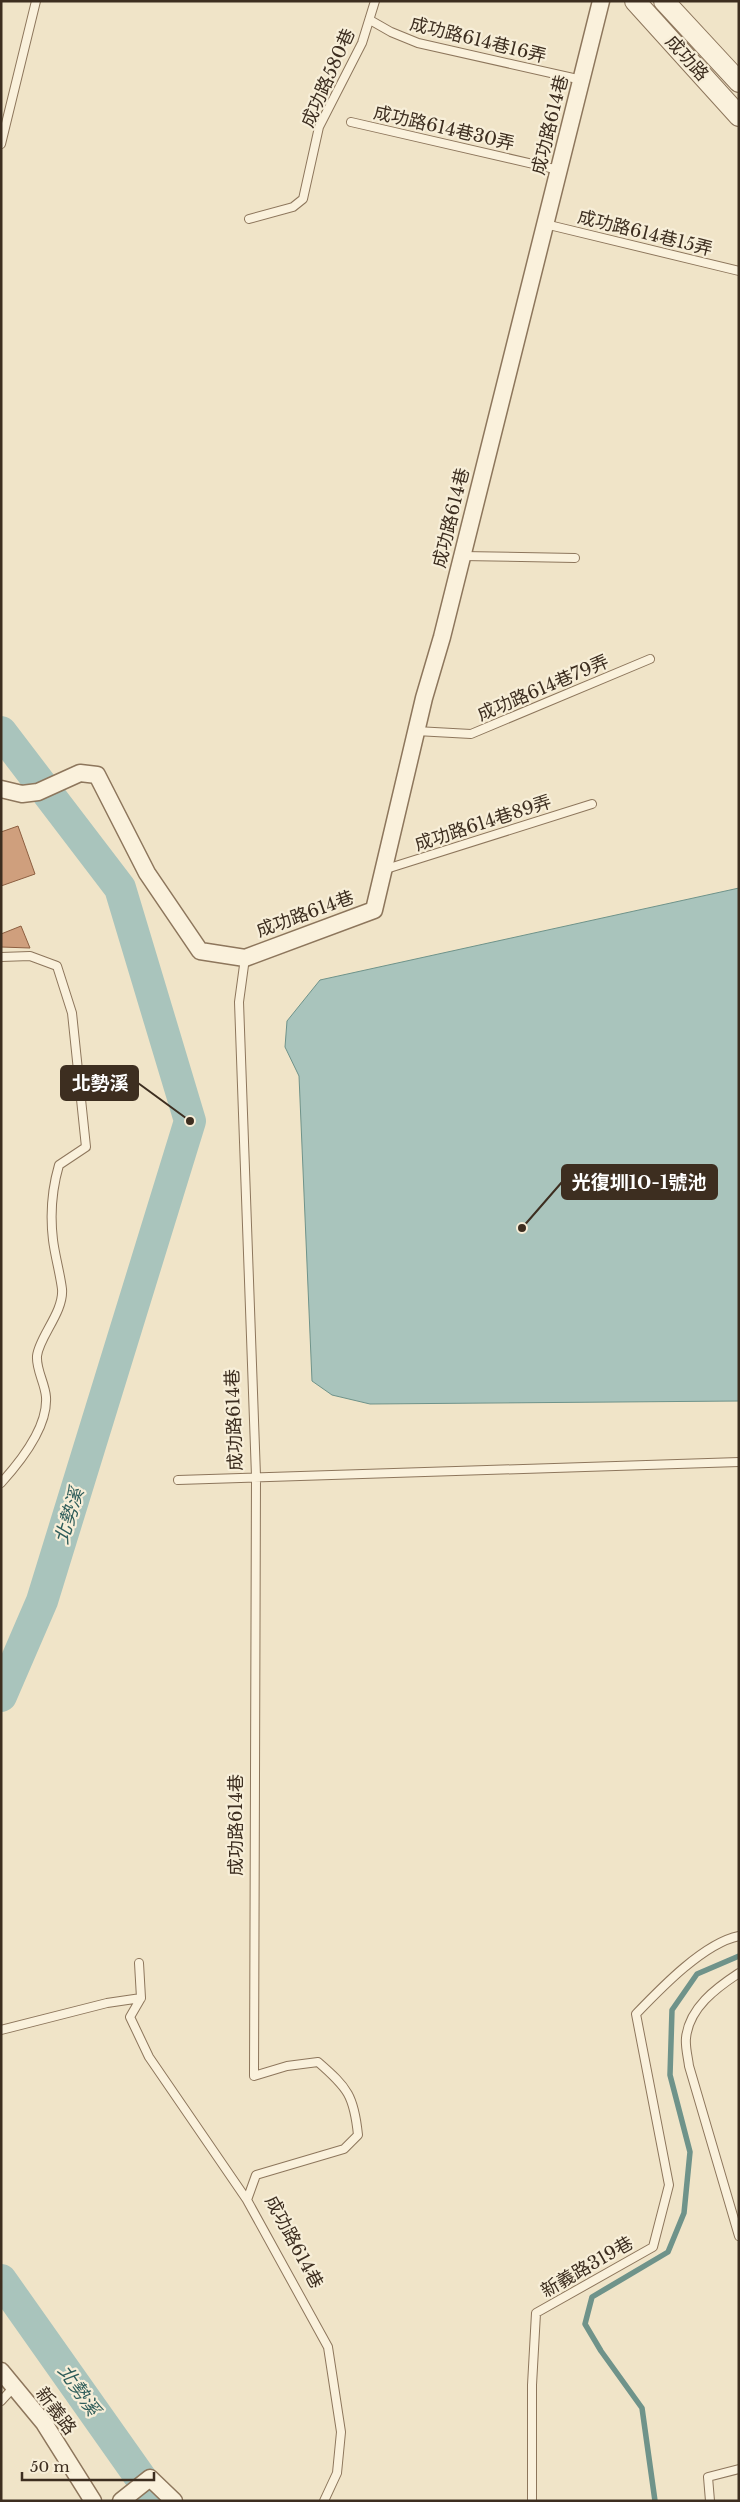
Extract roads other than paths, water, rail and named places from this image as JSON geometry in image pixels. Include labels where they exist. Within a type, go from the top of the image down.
[{"type":"street","name":"成功路614巷","points":[[1,788],[22,794],[38,792],[80,773],[97,775],[147,873],[200,951],[245,958],[374,910],[416,731],[602,1]]},
{"type":"street","name":"成功路","points":[[635,1],[739,116]]},
{"type":"street","name":"成功路","points":[[664,1],[739,82]]},
{"type":"street","name":"新義路","points":[[1,2371],[44,2424],[93,2501]]},
{"type":"street","points":[[121,2501],[150,2478],[174,2501]]},
{"type":"lane","points":[[1,144],[36,1]]},
{"type":"lane","name":"成功路580巷","points":[[249,219],[293,207],[303,199],[319,127],[362,43],[375,1]]},
{"type":"lane","name":"成功路614巷16弄","points":[[370,20],[391,32],[418,43],[582,80]]},
{"type":"lane","name":"成功路614巷30弄","points":[[352,122],[559,170]]},
{"type":"lane","name":"成功路614巷15弄","points":[[545,224],[739,271]]},
{"type":"lane","points":[[462,556],[575,558]]},
{"type":"lane","name":"成功路614巷79弄","points":[[416,731],[471,734],[650,659]]},
{"type":"lane","name":"成功路614巷89弄","points":[[383,870],[592,804]]},
{"type":"lane","points":[[1,957],[30,956],[57,966],[72,1014],[86,1147],[59,1165],[54,1182],[51,1208],[53,1239],[62,1289],[61,1300],[37,1355],[38,1369],[46,1394],[46,1409],[42,1423],[1,1482]]},
{"type":"lane","name":"成功路614巷","points":[[245,958],[239,1002],[256,1476],[254,2076],[287,2066],[318,2062],[338,2080],[355,2105],[358,2135],[344,2149],[256,2176],[247,2200],[328,2347],[342,2432],[337,2473],[324,2501]]},
{"type":"lane","points":[[178,1480],[739,1462]]},
{"type":"lane","name":"新義路319巷","points":[[532,2501],[532,2385],[536,2313],[653,2247],[668,2185],[636,2014],[670,1979],[724,1939],[739,1936]]},
{"type":"lane","points":[[140,1963],[141,1998],[130,2017],[149,2057],[247,2200]]},
{"type":"lane","points":[[739,1973],[712,1990],[694,2016],[686,2038],[688,2066],[739,2236]]},
{"type":"lane","points":[[1,2030],[107,2003],[141,1998]]},
{"type":"lane","points":[[1,2401],[13,2388]]},
{"type":"lane","points":[[710,2501],[708,2477],[739,2469]]},
{"type":"water","points":[[739,888],[739,1401],[370,1404],[332,1395],[312,1381],[299,1076],[285,1047],[287,1021],[320,980]]},
{"type":"waterway","name":"北勢溪","points":[[1,732],[120,888],[190,1121],[42,1601],[1,1696]]},
{"type":"waterway","points":[[655,2501],[642,2408],[601,2351],[585,2324],[592,2297],[668,2252],[684,2213],[690,2152],[670,2075],[672,2010],[697,1974],[739,1956]]},
{"type":"waterway","name":"北勢溪","points":[[1,2280],[157,2501]]},
{"type":"place","name":"北勢溪","points":[[190,1121]]},
{"type":"place","name":"光復圳10-1號池","points":[[522,1228]]}]
